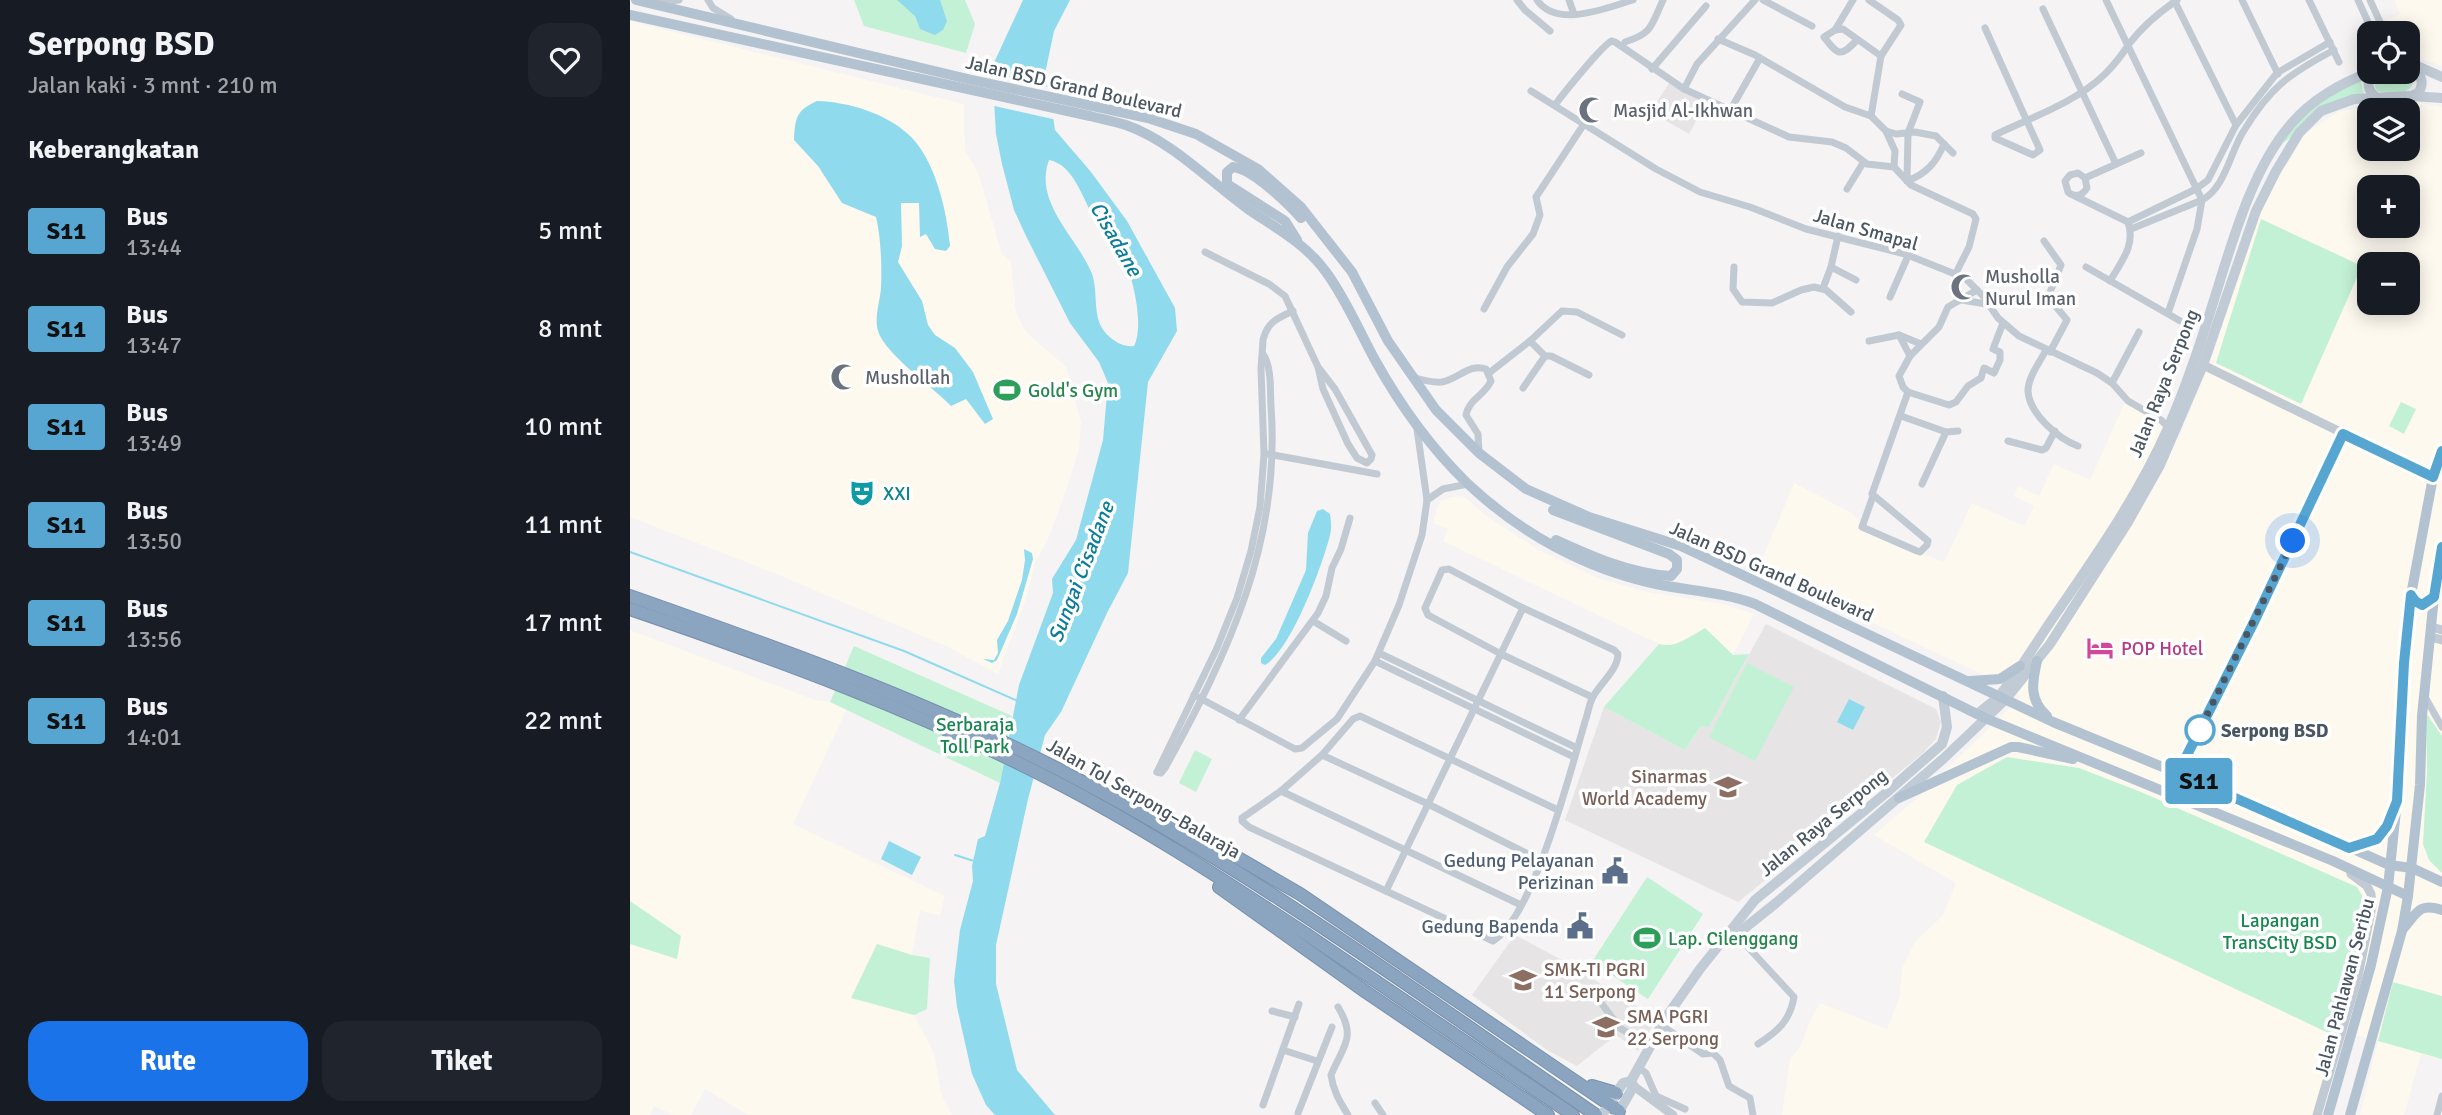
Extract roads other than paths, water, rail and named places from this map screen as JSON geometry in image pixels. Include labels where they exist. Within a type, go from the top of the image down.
[{"type":"highway","name":"Jalan Tol Serpong–Balaraja","points":[[630,596],[804,665],[1121,810],[1573,1115]]},
{"type":"highway","name":"Jalan Tol Serpong–Balaraja","points":[[630,608],[804,665]]},
{"type":"highway","points":[[1121,810],[1190,830],[1300,894],[1566,1074],[1610,1109]]},
{"type":"highway","name":"Jalan Tol Serpong–Balaraja","points":[[1232,883],[1610,1109]]},
{"type":"highway","points":[[1232,883],[1366,992],[1548,1115]]},
{"type":"highway","points":[[1523,1098],[1540,1115]]},
{"type":"main road","name":"Jalan BSD Grand Boulevard","points":[[639,1],[759,29],[848,57]]},
{"type":"main road","name":"Jalan BSD Grand Boulevard","points":[[630,15],[848,57],[1091,111],[1178,127],[1235,154],[1290,195],[1352,272],[1381,329],[1412,377],[1444,418],[1479,453],[1526,489],[1589,517],[1681,547],[2053,722],[2389,865],[2412,868],[2442,882]]},
{"type":"main road","points":[[2420,68],[2442,77]]},
{"type":"main road","points":[[2412,96],[2421,89],[2420,77]]},
{"type":"main road","name":"Jalan Raya Serpong","points":[[1732,934],[1764,913],[1899,798],[2037,661],[2128,522],[2203,365],[2241,217],[2269,157],[2286,130],[2306,108],[2323,94],[2357,78]]},
{"type":"main road","points":[[2367,84],[2368,90],[2377,98]]},
{"type":"main road","name":"Jalan Raya Serpong","points":[[2377,98],[2442,98]]},
{"type":"main road","name":"Jalan Raya Serpong","points":[[2002,698],[2020,666],[2154,466],[2227,277],[2280,162],[2299,133],[2321,111],[2357,99]]},
{"type":"main road","name":"Jalan BSD Grand Boulevard","points":[[1091,111],[1161,143],[1298,242],[1328,274],[1387,381],[1416,425],[1468,484],[1540,539],[1616,575],[1738,598],[1779,614],[1981,716],[2330,860],[2409,896]]},
{"type":"main road","points":[[2269,157],[2280,162]]},
{"type":"main road","points":[[1298,242],[1285,221],[1227,184],[1229,170],[1233,167],[1240,168],[1268,188],[1334,251]]},
{"type":"main road","name":"Jalan Pahlawan Seribu","points":[[2328,1115],[2371,965],[2388,887],[2397,801],[2404,663],[2411,595],[2433,477],[2442,452]]},
{"type":"main road","points":[[1505,513],[1587,554],[1663,576],[1675,573],[1678,564],[1674,556],[1567,517],[1542,503],[1526,489]]},
{"type":"main road","name":"Jalan Pahlawan Seribu","points":[[2350,1115],[2402,931],[2409,896],[2420,785],[2424,695],[2434,631],[2434,597],[2442,548]]},
{"type":"main road","points":[[2411,595],[2422,605],[2434,597]]},
{"type":"main road","points":[[2037,661],[2032,688],[2034,699],[2040,710],[2053,722]]},
{"type":"main road","points":[[1968,681],[2000,679],[2020,666]]},
{"type":"main road","name":"Jalan Raya Serpong","points":[[1610,1109],[1632,1089],[1631,1081],[1637,1067],[1661,1025],[1700,969],[1732,934],[1755,900],[1939,747],[1945,739],[1947,727],[1943,696]]},
{"type":"main road","points":[[1899,798],[2011,747],[2103,765]]},
{"type":"main road","points":[[2330,860],[2342,857],[2346,846],[2377,839],[2387,826],[2397,801]]},
{"type":"main road","points":[[1755,900],[1764,913]]},
{"type":"main road","points":[[2402,931],[2419,910],[2430,906],[2442,910]]},
{"type":"main road","name":"Jalan Raya Serpong","points":[[1610,1109],[1623,1083],[1631,1081]]},
{"type":"street","points":[[639,1],[679,0]]},
{"type":"street","points":[[708,0],[712,8],[720,13],[759,29]]},
{"type":"street","points":[[1517,0],[1549,31]]},
{"type":"street","points":[[1537,0],[1543,8],[1561,15],[1630,0]]},
{"type":"street","points":[[1569,0],[1574,14]]},
{"type":"street","points":[[1625,41],[1643,36],[1663,0]]},
{"type":"street","points":[[1684,89],[1697,64],[1755,0]]},
{"type":"street","points":[[1763,0],[1812,26]]},
{"type":"street","points":[[1835,30],[1853,0]]},
{"type":"street","points":[[1869,0],[1902,23],[1881,57],[1871,116]]},
{"type":"street","points":[[2106,0],[2202,200],[2197,229],[2168,313]]},
{"type":"street","points":[[1984,28],[2026,121],[2040,149],[2039,153],[2032,155],[1995,138],[1995,135],[2026,121],[2055,107],[2105,74],[2125,53],[2128,46],[2176,0],[2236,125]]},
{"type":"street","points":[[2242,0],[2282,81]]},
{"type":"street","points":[[2309,0],[2339,62]]},
{"type":"street","points":[[2358,0],[2368,21]]},
{"type":"street","points":[[2370,0],[2380,21]]},
{"type":"street","points":[[1652,69],[1706,6]]},
{"type":"street","points":[[2043,9],[2116,164]]},
{"type":"street","points":[[1857,40],[1845,53],[1838,53],[1824,37],[1835,30],[1843,29],[1881,57]]},
{"type":"street","points":[[1717,39],[1759,58],[1857,113],[1871,116],[1886,131],[1895,151],[1894,167]]},
{"type":"street","points":[[1555,105],[1608,41],[1615,42],[1684,89],[1789,137],[1838,144],[1863,163],[1894,167],[1907,181],[1975,216],[1971,240],[1956,273]]},
{"type":"street","points":[[2129,226],[2196,189],[2210,178],[2236,125],[2277,73],[2332,46]]},
{"type":"street","points":[[2129,226],[2202,200],[2215,190],[2241,135],[2266,98],[2282,81],[2332,46]]},
{"type":"street","points":[[1731,109],[1759,58]]},
{"type":"street","name":"Jalan Smapal","points":[[1531,91],[1656,169],[1700,192],[1750,207],[1806,229],[1908,256],[1956,273],[1971,282],[1986,304],[2019,336],[2097,373],[2112,383],[2128,401],[2161,420],[2168,428]]},
{"type":"street","points":[[1902,94],[1920,102],[1908,133],[1907,181]]},
{"type":"street","points":[[1484,309],[1507,267],[1531,239],[1540,215],[1536,197],[1584,124]]},
{"type":"street","points":[[1886,131],[1928,133],[1941,139],[1952,153]]},
{"type":"street","points":[[1907,181],[1927,170],[1944,144]]},
{"type":"street","points":[[2110,281],[2129,247],[2132,236],[2129,226],[2066,189],[2067,177],[2074,173],[2085,178],[2141,153]]},
{"type":"street","points":[[1847,189],[1863,163]]},
{"type":"street","points":[[2075,196],[2082,194],[2087,188],[2085,178]]},
{"type":"street","points":[[1823,288],[1838,236]]},
{"type":"street","points":[[2044,241],[2061,265],[2048,297],[2067,320],[2031,377],[2028,391],[2039,416],[2066,442],[2078,446]]},
{"type":"street","points":[[1205,252],[1275,287],[1284,296],[1318,366],[1335,389],[1372,455],[1367,463],[1357,458],[1348,444],[1323,389],[1318,366]]},
{"type":"street","points":[[1890,297],[1908,256]]},
{"type":"street","points":[[1734,267],[1733,289],[1742,302],[1772,303],[1807,288],[1823,288],[1851,312]]},
{"type":"street","points":[[1831,267],[1856,280]]},
{"type":"street","points":[[2086,267],[2189,326]]},
{"type":"street","points":[[1976,290],[1952,303],[1938,327],[1910,356],[1899,376],[1903,387],[1908,392],[1937,403],[1952,405],[1968,386],[1981,378],[1984,368],[1994,373],[2000,360],[2000,352],[1993,349],[2003,323]]},
{"type":"street","points":[[1961,300],[1986,304]]},
{"type":"street","points":[[1489,373],[1530,341],[1562,311],[1570,310],[1622,335]]},
{"type":"street","points":[[1198,696],[1157,768],[1158,773],[1162,773],[1165,768],[1220,650],[1255,552],[1268,454],[1263,340],[1269,325],[1293,311]]},
{"type":"street","points":[[2112,383],[2139,332]]},
{"type":"street","points":[[1869,341],[1899,335],[1920,344]]},
{"type":"street","points":[[1899,335],[1910,356]]},
{"type":"street","points":[[1530,341],[1545,356],[1551,356],[1589,375]]},
{"type":"street","points":[[1523,388],[1545,356]]},
{"type":"street","points":[[2203,365],[2433,477]]},
{"type":"street","points":[[1412,377],[1441,382],[1479,367],[1489,373],[1491,382],[1488,388],[1467,407],[1466,415],[1478,434],[1479,453]]},
{"type":"street","points":[[1873,496],[1928,541],[1920,552],[1862,527],[1873,496],[1872,489],[1908,392]]},
{"type":"street","points":[[1901,416],[1946,432],[1958,431]]},
{"type":"street","points":[[1198,696],[1297,749],[1302,748],[1337,719],[1376,661],[1399,605],[1418,546],[1427,500],[1416,425]]},
{"type":"street","points":[[2008,441],[2042,450],[2046,448],[2054,431]]},
{"type":"street","points":[[1922,484],[1946,432]]},
{"type":"street","points":[[2178,773],[2260,610],[2343,434]]},
{"type":"street","points":[[1268,454],[1377,474]]},
{"type":"street","points":[[1427,500],[1443,489],[1468,484]]},
{"type":"street","points":[[1239,720],[1314,621],[1325,596],[1350,518]]},
{"type":"street","points":[[1558,810],[1360,716],[1353,719],[1322,755],[1281,791],[1245,815],[1242,821],[1249,827],[1493,941],[1508,926],[1521,905],[1542,861],[1558,810],[1574,757],[1577,748],[1592,697],[1616,662],[1618,654],[1449,569],[1442,570],[1425,612],[1501,654],[1592,697]]},
{"type":"street","points":[[1386,891],[1523,608]]},
{"type":"street","points":[[1314,621],[1346,641]]},
{"type":"street","points":[[2434,631],[2442,640]]},
{"type":"street","points":[[1379,653],[1577,748]]},
{"type":"street","points":[[1376,661],[1574,757]]},
{"type":"street","points":[[2424,695],[2442,727]]},
{"type":"street","points":[[1322,755],[1542,861]]},
{"type":"street","points":[[1281,791],[1521,905]]},
{"type":"street","points":[[2317,1115],[2358,976],[2372,906],[2371,894],[2363,881],[2330,860]]},
{"type":"street","points":[[1732,934],[1794,997],[1792,1009],[1782,1026],[1758,1044]]},
{"type":"street","points":[[1599,1000],[1620,1028],[1649,1046]]},
{"type":"street","points":[[1263,1105],[1299,1004]]},
{"type":"street","points":[[1338,1007],[1345,1018],[1348,1036],[1331,1076],[1334,1091],[1348,1115]]},
{"type":"street","points":[[1272,1011],[1295,1017]]},
{"type":"street","points":[[1661,1025],[1703,1054],[1713,1053],[1720,1060],[1729,1086],[1750,1098],[1753,1115]]},
{"type":"street","points":[[1298,1113],[1332,1027]]},
{"type":"street","points":[[1283,1050],[1317,1062],[1336,1063]]},
{"type":"street","points":[[1317,1062],[1331,1076]]},
{"type":"street","points":[[1637,1067],[1646,1073],[1656,1096],[1685,1108]]},
{"type":"street","points":[[1631,1081],[1635,1087],[1673,1115]]},
{"type":"street","points":[[2437,1115],[2442,1096]]},
{"type":"street","points":[[1375,1103],[1382,1115]]},
{"type":"water","points":[[897,0],[940,0],[947,21],[943,30],[935,35],[920,29],[915,16]]},
{"type":"water","points":[[1023,0],[1070,0],[1054,31],[1046,69],[1055,130],[1091,172],[1127,221],[1175,308],[1177,331],[1148,382],[1128,573],[1061,712],[1045,735],[996,945],[996,984],[1017,1070],[1055,1115],[995,1115],[986,1105],[972,1074],[954,981],[960,930],[973,881],[972,866],[978,839],[985,836],[1000,783],[1019,685],[1053,593],[1052,579],[1076,540],[1103,440],[1108,383],[1099,362],[1070,323],[1014,210],[996,134],[992,67]],"holes":[[[1049,160],[1070,173],[1094,217],[1117,246],[1124,260],[1133,284],[1138,312],[1134,346],[1116,342],[1099,322],[1092,274],[1059,220],[1047,191]]]},
{"type":"water","points":[[817,101],[853,106],[888,120],[908,134],[926,157],[943,202],[950,246],[946,251],[935,249],[926,234],[920,237],[919,203],[901,203],[902,246],[898,262],[922,301],[928,325],[935,335],[955,348],[973,372],[993,419],[985,424],[966,399],[951,406],[899,360],[882,340],[877,320],[881,271],[876,217],[842,203],[818,166],[794,140],[798,116]]},
{"type":"water","points":[[1323,509],[1330,514],[1331,527],[1321,566],[1305,606],[1285,643],[1265,665],[1261,663],[1261,658],[1276,639],[1306,570],[1308,533],[1317,511]]},
{"type":"water","points":[[1024,549],[1032,553],[1033,559],[1017,614],[997,660],[992,663],[983,659],[994,660],[998,653],[997,640],[1008,621],[1022,580]]},
{"type":"water","points":[[1849,699],[1865,707],[1853,730],[1837,722]]},
{"type":"water","points":[[889,841],[921,857],[912,875],[881,859]]},
{"type":"waterway","points":[[630,552],[904,651],[1018,701]]},
{"type":"waterway","points":[[955,855],[974,861]]},
{"type":"place","name":"Masjid Al-Ikhwan","points":[[1592,110]]},
{"type":"place","name":"Musholla Nurul Iman","points":[[1964,287]]},
{"type":"place","name":"Mushollah","points":[[844,377]]},
{"type":"place","name":"Gold's Gym","points":[[1007,390]]},
{"type":"place","name":"XXI","points":[[862,493]]},
{"type":"place","name":"POP Hotel","points":[[2100,648]]},
{"type":"place","name":"Serpong BSD","points":[[2200,730]]},
{"type":"place","name":"Sinarmas World Academy","points":[[1728,787]]},
{"type":"place","name":"Gedung Pelayanan Perizinan","points":[[1615,871]]},
{"type":"place","name":"Gedung Bapenda","points":[[1580,926]]},
{"type":"place","name":"Lap. Cilenggang","points":[[1647,938]]},
{"type":"place","name":"SMK-TI PGRI 11 Serpong","points":[[1523,980]]},
{"type":"place","name":"SMA PGRI 22 Serpong","points":[[1606,1027]]},
{"type":"water label","name":"Cisadane","points":[[1116,239]]},
{"type":"water label","name":"Sungai Cisadane","points":[[1081,572]]},
{"type":"park label","name":"Serbaraja Toll Park","points":[[975,735]]},
{"type":"park label","name":"Lapangan TransCity BSD","points":[[2280,931]]}]
